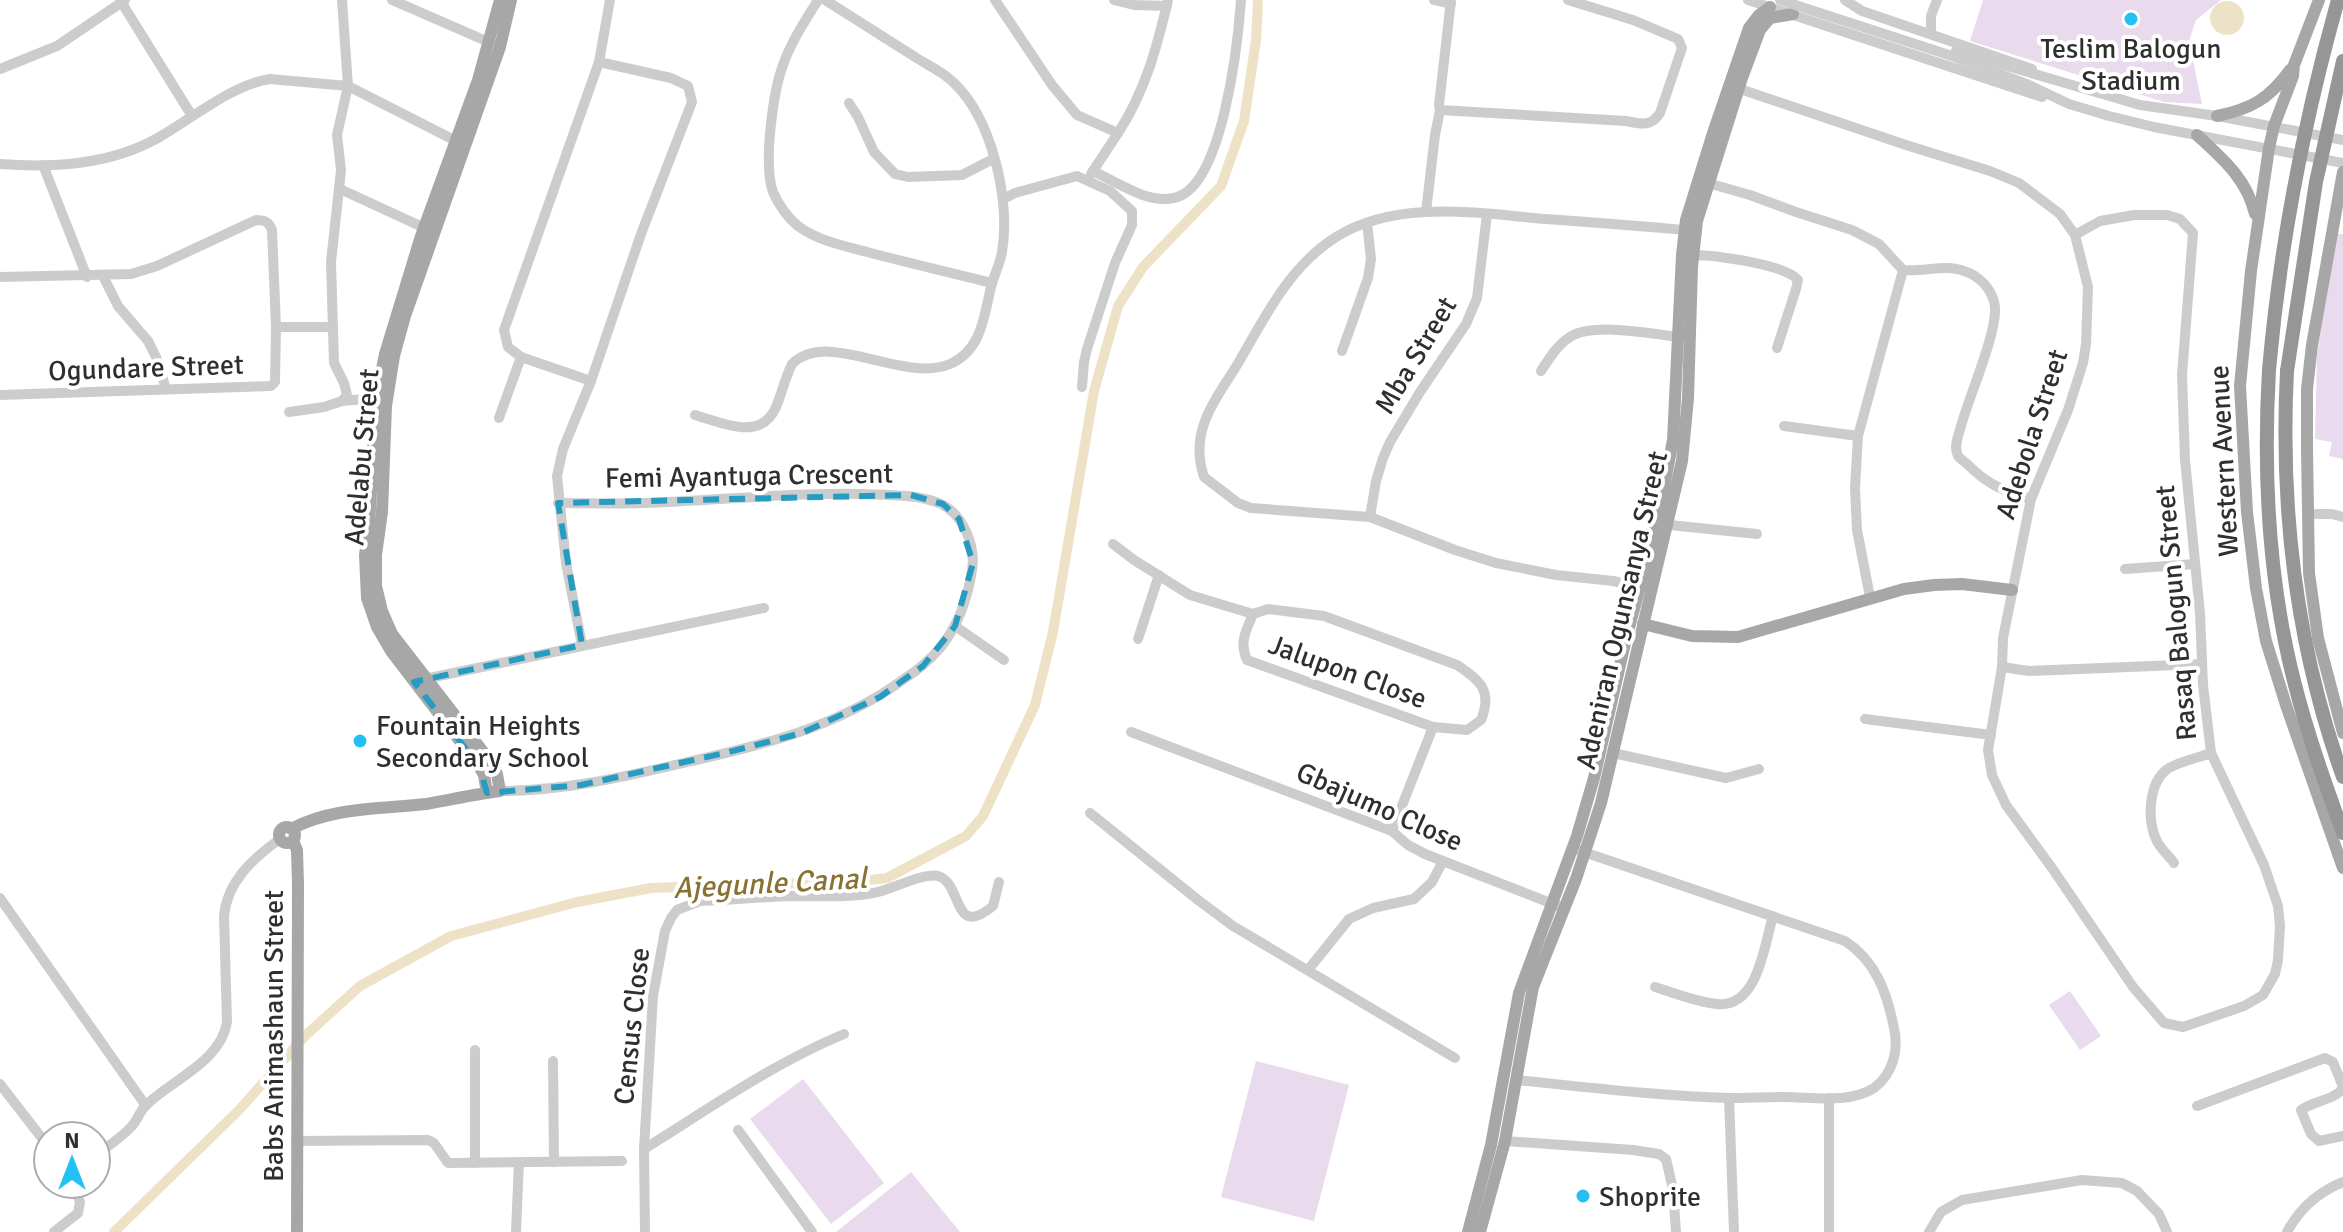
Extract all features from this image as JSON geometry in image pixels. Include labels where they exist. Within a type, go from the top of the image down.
[{"type":"highway","name":"Western Avenue","points":[[2338,0],[2294,187],[2277,288],[2265,435],[2266,494],[2281,620],[2293,680],[2310,740],[2343,833]]},
{"type":"highway","points":[[2343,61],[2316,182],[2287,371],[2285,462],[2292,564],[2309,662],[2343,777]]},
{"type":"main road","name":"Adelabu Street","points":[[495,45],[500,0]]},
{"type":"main road","name":"Adelabu Street","points":[[500,792],[484,775],[420,680],[391,651],[377,627],[367,598],[365,555],[385,354],[511,0]]},
{"type":"main road","name":"Western Avenue","points":[[2319,0],[2294,65],[2269,148],[2257,221],[2240,386],[2247,512],[2266,641],[2343,868]]},
{"type":"main road","name":"Adeniran Ogunsanya Street","points":[[1578,850],[1626,639],[1646,588],[1685,446],[1688,255],[1685,230],[1734,87],[1749,28],[1775,2]]},
{"type":"main road","name":"Adeniran Ogunsanya Street","points":[[1734,87],[1762,27],[1774,16],[1793,14]]},
{"type":"main road","points":[[2217,116],[2247,108],[2271,94],[2294,65]]},
{"type":"main road","points":[[2197,135],[2237,174],[2251,198],[2257,221]]},
{"type":"main road","points":[[2343,172],[2320,287],[2309,374],[2307,449],[2309,573],[2318,638],[2343,733]]},
{"type":"main road","name":"Adeniran Ogunsanya Street","points":[[1662,524],[1673,440],[1688,255],[1703,182]]},
{"type":"main road","points":[[1643,624],[1692,636],[1738,637],[1904,589],[1962,584],[2012,590]]},
{"type":"main road","name":"Adeniran Ogunsanya Street","points":[[1468,1232],[1505,1141],[1533,987],[1558,906],[1578,850],[1601,803],[1643,624],[1646,588]]},
{"type":"main road","points":[[288,836],[320,816],[500,792]]},
{"type":"main road","name":"Babs Animashaun Street","points":[[288,836],[297,850],[298,885],[297,1232]]},
{"type":"main road","name":"Adeniran Ogunsanya Street","points":[[1480,1232],[1519,993],[1558,906]]},
{"type":"street","points":[[342,0],[348,86],[337,135],[341,170],[331,262],[334,363],[347,395],[342,401]]},
{"type":"street","points":[[392,0],[495,45]]},
{"type":"street","points":[[591,381],[521,357],[508,347],[504,330],[599,62],[610,0]]},
{"type":"street","points":[[818,0],[795,38],[777,85],[769,152],[772,190],[779,204],[799,227],[835,243],[992,283]]},
{"type":"street","points":[[695,415],[739,428],[752,428],[771,416],[792,364],[823,350],[913,369],[933,369],[961,358],[979,337],[1002,253],[1004,223],[1003,199],[984,129],[970,100],[952,80],[825,0]]},
{"type":"street","points":[[995,0],[1052,85],[1077,115],[1118,133]]},
{"type":"street","points":[[1090,176],[1138,97],[1168,3],[1134,5],[1114,0]]},
{"type":"street","points":[[1003,199],[1077,176],[1090,176],[1148,197],[1177,198],[1188,191],[1201,177],[1217,142],[1230,85],[1241,0]]},
{"type":"street","points":[[1426,212],[1451,2],[1434,0]]},
{"type":"street","points":[[1440,110],[1626,121],[1646,125],[1655,120],[1682,48],[1678,39],[1633,20],[1568,0]]},
{"type":"street","points":[[1748,0],[1775,2],[2140,105],[2343,140]]},
{"type":"street","points":[[1793,14],[1800,0],[1950,52],[2069,104]]},
{"type":"street","points":[[1845,0],[1862,11],[2020,64],[2075,86]]},
{"type":"street","points":[[1931,34],[1931,16],[1937,0]]},
{"type":"street","points":[[0,69],[57,46],[122,1],[192,116]]},
{"type":"street","points":[[1775,2],[1793,14],[2023,92],[2139,124],[2343,163]]},
{"type":"street","points":[[1910,27],[1931,16]]},
{"type":"street","points":[[582,645],[566,563],[557,476],[563,449],[591,381],[641,234],[692,102],[688,86],[671,78],[599,62]]},
{"type":"street","points":[[0,156],[5,165],[96,162],[156,139],[258,81],[270,79],[348,86],[461,143]]},
{"type":"street","name":"Adebola Street","points":[[1734,87],[2019,183],[2060,214],[2075,235],[2088,287],[2083,363],[2068,410],[2031,499],[2003,638],[2002,667],[1988,762],[2006,805],[2133,987],[2164,1023]]},
{"type":"street","points":[[849,103],[874,152],[895,174],[908,177],[962,175],[993,159]]},
{"type":"street","points":[[43,165],[87,277]]},
{"type":"street","points":[[1082,387],[1087,349],[1115,263],[1132,225],[1132,211],[1090,176]]},
{"type":"street","points":[[1703,182],[1852,230],[1879,244],[1903,270],[1961,269],[1982,281],[1991,293],[1995,306],[1994,325],[1967,406],[1956,448],[1958,457],[1975,474],[2002,491],[2031,499]]},
{"type":"street","points":[[340,189],[429,230]]},
{"type":"street","points":[[1132,211],[1148,197]]},
{"type":"street","points":[[1646,588],[1496,563],[1370,517],[1251,508],[1238,503],[1204,477],[1198,450],[1201,429],[1211,407],[1287,282],[1310,257],[1334,238],[1367,223],[1426,212],[1685,230]]},
{"type":"street","name":"Mba Street","points":[[1370,517],[1376,481],[1390,442],[1446,350],[1466,324],[1477,298],[1487,214]]},
{"type":"street","name":"Rasaq Balogun Street","points":[[2075,235],[2100,221],[2134,215],[2167,215],[2180,219],[2193,233],[2182,375],[2185,460],[2211,753],[2264,865],[2280,926],[2278,960],[2269,987],[2261,997],[2183,1027],[2164,1023]]},
{"type":"street","name":"Ogundare Street","points":[[0,395],[271,386],[275,382],[276,327],[272,230],[269,223],[264,220],[247,223],[157,266],[131,274],[103,276]]},
{"type":"street","points":[[1342,351],[1368,278],[1371,259],[1367,223]]},
{"type":"street","points":[[1688,255],[1715,256],[1781,270],[1796,277],[1796,289],[1777,348]]},
{"type":"street","points":[[1870,597],[1857,530],[1855,477],[1858,436],[1903,270]]},
{"type":"street","points":[[0,277],[103,276],[118,306],[148,341],[166,389]]},
{"type":"street","points":[[276,327],[333,327]]},
{"type":"street","points":[[1541,371],[1555,350],[1569,337],[1583,331],[1679,337]]},
{"type":"street","points":[[499,418],[521,357]]},
{"type":"street","points":[[289,412],[342,401],[381,402]]},
{"type":"street","points":[[1784,426],[1858,436]]},
{"type":"street","name":"Femi Ayantuga Crescent","points":[[500,792],[554,789],[607,780],[802,733],[880,697],[923,666],[955,626],[969,591],[973,563],[970,540],[959,519],[943,504],[911,495],[839,493],[643,503],[558,503]]},
{"type":"street","points":[[2308,514],[2343,517]]},
{"type":"street","points":[[1662,524],[1757,534]]},
{"type":"street","name":"Jalupon Close","points":[[1113,544],[1190,595],[1253,614],[1268,609],[1324,616],[1457,665],[1484,687],[1481,720],[1467,730],[1433,727],[1247,660],[1242,640],[1253,614]]},
{"type":"street","points":[[2125,569],[2195,564]]},
{"type":"street","points":[[1138,639],[1159,575]]},
{"type":"street","points":[[420,680],[764,608]]},
{"type":"street","points":[[955,626],[1004,660]]},
{"type":"street","points":[[2002,667],[2029,671],[2202,664]]},
{"type":"street","points":[[1865,719],[1991,735]]},
{"type":"street","name":"Jalupon Close","points":[[1392,831],[1433,727]]},
{"type":"street","name":"Gbajumo Close","points":[[1131,732],[1392,831],[1408,845],[1443,861],[1558,906]]},
{"type":"street","points":[[1613,753],[1726,778],[1759,769]]},
{"type":"street","points":[[2174,863],[2158,843],[2151,823],[2151,808],[2159,778],[2170,767],[2211,753]]},
{"type":"street","points":[[1090,813],[1233,926],[1455,1058]]},
{"type":"street","points":[[112,1142],[132,1126],[146,1106],[201,1062],[225,1034],[225,901],[242,872],[265,850],[288,836]]},
{"type":"street","points":[[1516,1080],[1729,1098],[1829,1098],[1872,1089],[1884,1079],[1896,1052],[1897,1041],[1886,996],[1875,970],[1856,948],[1845,941],[1578,850]]},
{"type":"street","points":[[1308,970],[1349,919],[1373,908],[1414,899],[1432,882],[1443,861]]},
{"type":"street","name":"Census Close","points":[[645,1232],[644,1149],[653,996],[665,931],[677,910],[700,901],[877,892],[939,876],[947,882],[963,913],[970,917],[979,916],[993,906],[999,882]]},
{"type":"street","points":[[0,898],[146,1106]]},
{"type":"street","points":[[1655,987],[1715,1004],[1738,1000],[1746,994],[1756,974],[1773,916]]},
{"type":"street","points":[[644,1149],[748,1082],[844,1034]]},
{"type":"street","points":[[475,1050],[475,1163]]},
{"type":"street","points":[[2197,1106],[2325,1058],[2333,1062],[2343,1088],[2338,1094],[2302,1108],[2301,1112],[2311,1134],[2319,1141],[2343,1136]]},
{"type":"street","points":[[553,1061],[554,1162]]},
{"type":"street","points":[[2,1091],[32,1127]]},
{"type":"street","points":[[1729,1098],[1734,1232]]},
{"type":"street","points":[[1829,1098],[1829,1232]]},
{"type":"street","points":[[738,1130],[812,1232]]},
{"type":"street","points":[[296,1141],[428,1140],[434,1143],[448,1163],[622,1161]]},
{"type":"street","points":[[1505,1141],[1659,1154],[1666,1159],[1673,1189],[1676,1232]]},
{"type":"street","points":[[516,1232],[519,1162]]},
{"type":"street","points":[[1929,1232],[1941,1212],[1962,1200],[2064,1183],[2103,1180],[2122,1183],[2137,1191],[2159,1214],[2167,1232]]},
{"type":"street","points":[[2287,1232],[2301,1210],[2343,1182]]},
{"type":"street","points":[[54,1232],[78,1213],[79,1200]]},
{"type":"highlighted area","points":[[911,495],[943,504],[959,519],[973,563],[955,626],[923,666],[880,697],[802,733],[725,753],[581,785],[487,793],[479,766],[414,682],[582,645],[558,503]]},
{"type":"shaded area","points":[[1983,0],[2221,0],[2196,20],[2189,41],[2202,104],[2164,102],[1970,41]]},
{"type":"shaded area","points":[[2227,1],[2239,6],[2244,18],[2239,30],[2227,35],[2215,30],[2210,18],[2215,6]]},
{"type":"shaded area","points":[[2337,234],[2343,234],[2343,459],[2329,456],[2332,442],[2315,439],[2317,356],[2327,280]]},
{"type":"shaded area","points":[[2070,991],[2101,1036],[2080,1050],[2049,1005]]},
{"type":"shaded area","points":[[1256,1061],[1349,1085],[1314,1221],[1221,1197]]},
{"type":"shaded area","points":[[803,1079],[884,1183],[831,1224],[750,1119]]},
{"type":"shaded area","points":[[911,1172],[960,1232],[836,1232]]},
{"type":"waterway","name":"Ajegunle Canal","points":[[114,1232],[239,1110],[306,1035],[360,986],[451,936],[577,902],[651,888],[887,878],[966,836],[983,816],[1035,705],[1053,632],[1094,391],[1118,306],[1143,267],[1221,186],[1244,121],[1256,40],[1258,0]]},
{"type":"place","name":"Teslim Balogun Stadium","points":[[2131,19]]},
{"type":"place","name":"Fountain Heights Secondary School","points":[[360,741]]},
{"type":"place","name":"Shoprite","points":[[1583,1196]]}]
